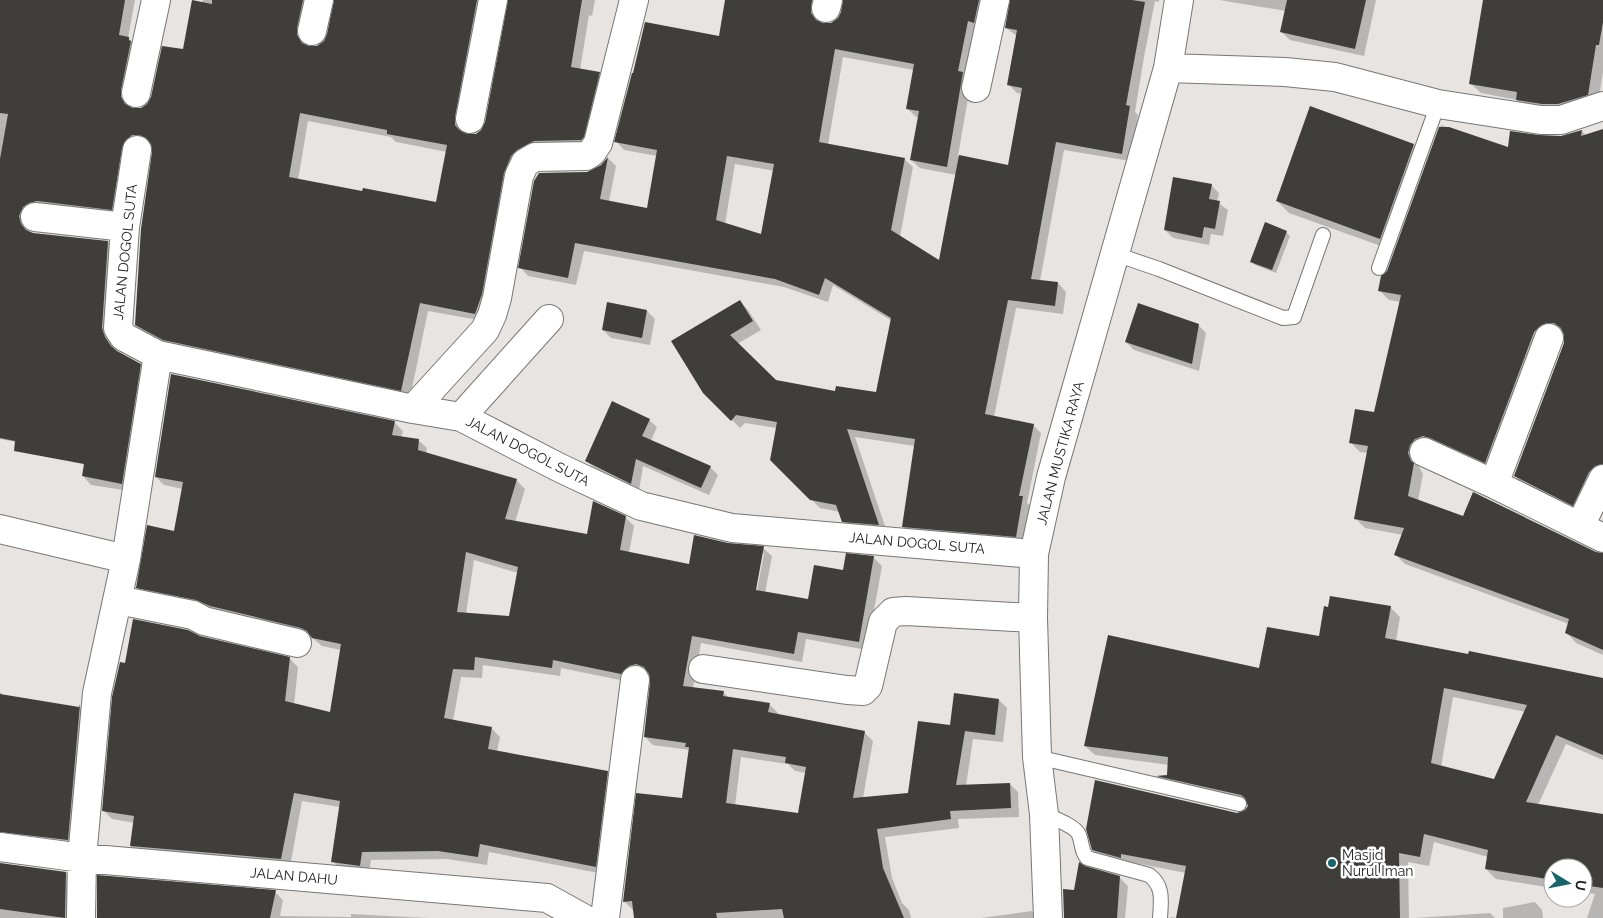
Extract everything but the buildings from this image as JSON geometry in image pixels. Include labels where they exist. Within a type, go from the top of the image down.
[{"type":"street","points":[[136,93],[156,0]]},
{"type":"street","points":[[312,31],[319,0]]},
{"type":"street","points":[[470,118],[492,0]]},
{"type":"street","points":[[413,409],[485,330],[492,315],[497,298],[519,176],[525,163],[535,157],[586,156],[592,152],[598,143],[634,0]]},
{"type":"street","points":[[976,88],[995,0]]},
{"type":"street","name":"JALAN MUSTIKA RAYA","points":[[1048,918],[1044,814],[1037,757],[1033,618],[1034,554],[1052,477],[1168,68],[1178,0]]},
{"type":"street","points":[[1168,68],[1285,72],[1335,77],[1438,104],[1541,120],[1561,120],[1603,106]]},
{"type":"street","name":"JALAN DOGOL SUTA","points":[[137,150],[125,227],[118,328],[124,337],[158,355],[413,409],[460,417],[560,468],[641,506],[732,528],[1034,554]]},
{"type":"street","points":[[35,217],[125,227]]},
{"type":"street","points":[[460,417],[549,319]]},
{"type":"street","points":[[1494,484],[1549,338]]},
{"type":"street","points":[[81,918],[82,858],[97,694],[126,560],[158,355]]},
{"type":"street","points":[[1424,452],[1592,532],[1603,479]]},
{"type":"street","points":[[0,529],[126,560]]},
{"type":"street","points":[[118,600],[193,615],[204,621],[297,643]]},
{"type":"street","points":[[703,669],[863,691],[868,686],[883,622],[893,612],[906,611],[1033,618]]},
{"type":"street","points":[[605,918],[635,680]]},
{"type":"street","name":"JALAN DAHU","points":[[0,847],[82,858],[547,898],[583,918]]},
{"type":"lane","points":[[1379,268],[1438,104]]},
{"type":"lane","points":[[1114,254],[1159,269],[1283,318],[1294,317],[1323,235]]},
{"type":"lane","points":[[1037,757],[1239,804]]},
{"type":"lane","points":[[1044,814],[1073,827],[1079,832],[1082,851],[1087,858],[1149,875],[1157,880],[1161,893],[1160,918]]},
{"type":"place","name":"Masjid Nurul Iman","points":[[1332,863]]}]
